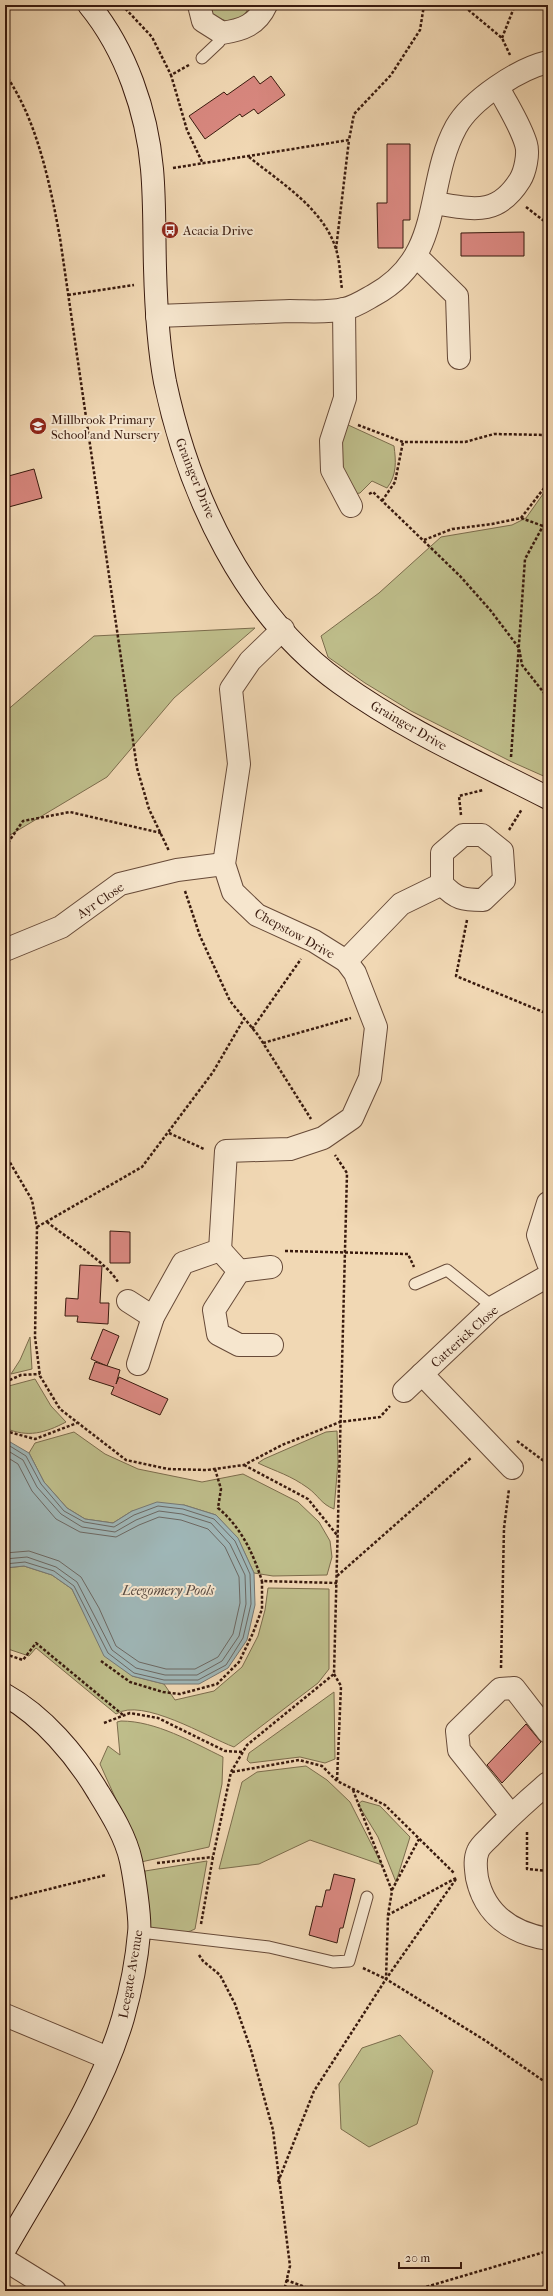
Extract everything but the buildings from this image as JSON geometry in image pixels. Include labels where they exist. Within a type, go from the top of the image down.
[{"type":"street","name":"Grainger Drive","points":[[89,5],[114,43],[131,79],[148,140],[153,171],[157,316],[165,379],[175,425],[200,494],[231,558],[259,604],[283,629],[298,648],[340,682],[389,715],[453,751],[540,794]]},
{"type":"street","points":[[200,5],[203,21],[222,33],[238,31],[252,25],[266,5]]},
{"type":"street","points":[[157,316],[344,309],[385,289],[402,273],[416,256],[426,235],[446,151],[456,126],[473,107],[498,87],[518,74],[548,62]]},
{"type":"street","points":[[434,203],[472,209],[494,206],[511,195],[524,174],[527,146],[521,130],[498,87]]},
{"type":"street","points":[[416,256],[457,296],[459,358]]},
{"type":"street","points":[[344,309],[346,398],[331,441],[332,470],[351,506]]},
{"type":"street","name":"Chepstow Drive","points":[[217,1151],[290,1149],[323,1138],[352,1118],[370,1078],[376,1027],[355,973],[346,961],[314,941],[257,915],[233,892],[224,864],[239,764],[231,690],[250,661],[283,629]]},
{"type":"street","points":[[463,835],[482,835],[502,851],[504,880],[483,900],[463,900],[448,891],[442,884],[442,853],[463,835]]},
{"type":"street","name":"Ayr Close","points":[[5,950],[61,927],[120,884],[177,870],[224,864]]},
{"type":"street","points":[[346,961],[401,904],[442,884]]},
{"type":"street","points":[[217,1151],[220,1250],[238,1271]]},
{"type":"street","points":[[548,1203],[538,1235],[548,1263]]},
{"type":"street","points":[[138,1364],[153,1317],[184,1263],[220,1250]]},
{"type":"street","points":[[238,1271],[271,1267]]},
{"type":"street","points":[[238,1271],[214,1310],[218,1334],[239,1345],[272,1345]]},
{"type":"street","name":"Catterick Close","points":[[404,1391],[493,1307],[548,1276]]},
{"type":"street","points":[[128,1301],[153,1317]]},
{"type":"street","name":"Catterick Close","points":[[422,1374],[512,1468]]},
{"type":"street","points":[[516,1811],[459,1750],[457,1731],[500,1688],[514,1688],[548,1732]]},
{"type":"street","name":"Leegate Avenue","points":[[5,1695],[23,1705],[61,1743],[87,1773],[115,1819],[131,1860],[140,1932],[124,2017],[108,2058],[84,2110],[5,2249]]},
{"type":"street","points":[[548,1783],[516,1811],[478,1850],[475,1866],[480,1889],[487,1906],[502,1921],[532,1936],[548,1939]]},
{"type":"street","points":[[5,2014],[108,2058]]},
{"type":"street","points":[[5,2260],[55,2291]]},
{"type":"lane","points":[[202,58],[220,42],[222,33]]},
{"type":"lane","points":[[419,1283],[447,1270],[493,1307]]},
{"type":"lane","points":[[140,1932],[269,1947],[333,1962],[349,1961],[367,1897]]},
{"type":"path","points":[[122,5],[152,38],[171,76],[187,130],[203,164]]},
{"type":"path","points":[[502,38],[515,5]]},
{"type":"path","points":[[344,309],[336,250],[349,140],[354,114],[391,75],[420,30],[424,6],[466,8],[502,38],[518,74]]},
{"type":"path","points":[[171,76],[202,58]]},
{"type":"path","points":[[5,74],[13,84],[29,122],[51,191],[68,296],[136,768],[149,809],[177,870],[200,936],[230,1001],[263,1044],[347,1173],[334,1674],[342,1686],[337,1781]]},
{"type":"path","points":[[153,171],[349,140]]},
{"type":"path","points":[[248,157],[296,195],[323,222],[336,250]]},
{"type":"path","points":[[511,195],[548,224]]},
{"type":"path","points":[[68,296],[139,285],[139,271],[155,271]]},
{"type":"path","points":[[339,418],[403,442],[464,442],[494,434],[548,435]]},
{"type":"path","points":[[382,501],[395,482],[403,442]]},
{"type":"path","points":[[521,518],[548,483]]},
{"type":"path","points":[[351,506],[373,492],[423,540],[471,587],[511,636],[519,648],[522,665],[548,698]]},
{"type":"path","points":[[423,540],[452,528],[492,524],[521,518],[543,526]]},
{"type":"path","points":[[463,835],[459,796],[487,789],[503,775],[512,755],[525,559],[543,526],[548,520]]},
{"type":"path","points":[[498,848],[540,794]]},
{"type":"path","points":[[5,847],[23,821],[70,812],[161,833]]},
{"type":"path","points":[[470,900],[456,976],[548,1014]]},
{"type":"path","points":[[252,1029],[314,941]]},
{"type":"path","points":[[263,1044],[371,1012]]},
{"type":"path","points":[[37,1228],[142,1167],[169,1133],[213,1072],[244,1019]]},
{"type":"path","points":[[169,1133],[217,1151]]},
{"type":"path","points":[[5,1154],[32,1200],[37,1228],[35,1337],[40,1374],[60,1409],[126,1460],[168,1468],[215,1469],[244,1465],[282,1445],[340,1422],[380,1417],[404,1391]]},
{"type":"path","points":[[47,1222],[114,1276],[128,1301]]},
{"type":"path","points":[[271,1267],[275,1251],[345,1251],[408,1254],[419,1283]]},
{"type":"path","points":[[5,1382],[21,1375],[40,1374]]},
{"type":"path","points":[[5,1431],[35,1439],[77,1423]]},
{"type":"path","points":[[337,1576],[488,1443],[508,1438],[521,1442],[548,1464]]},
{"type":"path","points":[[244,1465],[308,1499],[338,1535]]},
{"type":"path","points":[[500,1688],[504,1528],[512,1468]]},
{"type":"path","points":[[101,1661],[130,1682],[163,1692],[180,1694],[217,1684],[240,1662],[262,1609],[262,1581],[257,1565],[244,1536],[218,1508],[221,1490],[215,1469]]},
{"type":"path","points":[[262,1581],[336,1583]]},
{"type":"path","points":[[5,1654],[23,1660],[36,1643],[123,1715]]},
{"type":"path","points":[[199,1938],[213,1857],[232,1772],[248,1745],[334,1674]]},
{"type":"path","points":[[104,1723],[130,1713],[158,1718],[225,1751],[243,1752]]},
{"type":"path","points":[[232,1772],[299,1760],[322,1766],[337,1781],[385,1805],[458,1877]]},
{"type":"path","points":[[353,1789],[392,1891]]},
{"type":"path","points":[[516,1811],[526,1816],[527,1869],[548,1871]]},
{"type":"path","points":[[386,1979],[388,1915],[392,1891],[419,1839]]},
{"type":"path","points":[[157,1863],[213,1857]]},
{"type":"path","points":[[5,1900],[106,1875]]},
{"type":"path","points":[[388,1915],[458,1877]]},
{"type":"path","points":[[278,2182],[314,2091],[386,1979],[458,1877]]},
{"type":"path","points":[[186,1937],[203,1961],[220,1975],[235,2004],[251,2050],[273,2130],[278,2182],[290,2266],[284,2291]]},
{"type":"path","points":[[349,1961],[386,1979],[486,2041],[548,2084]]},
{"type":"path","points":[[412,2291],[548,2251]]},
{"type":"path","points":[[286,2280],[316,2291]]},
{"type":"shaded area","points":[[210,5],[238,5],[248,9],[243,17],[229,22],[213,16]]},
{"type":"shaded area","points":[[346,424],[394,446],[394,473],[393,478],[387,488],[372,481],[360,493],[354,494],[340,470],[341,426]]},
{"type":"shaded area","points":[[548,487],[548,778],[512,762],[411,711],[365,683],[328,657],[321,636],[379,593],[441,537],[512,525],[526,518]]},
{"type":"shaded area","points":[[255,628],[174,698],[107,777],[5,838],[5,712],[94,636]]},
{"type":"shaded area","points":[[30,1337],[32,1369],[11,1374],[20,1360]]},
{"type":"shaded area","points":[[35,1379],[51,1406],[66,1422],[51,1429],[36,1433],[21,1433],[5,1428],[5,1387]]},
{"type":"shaded area","points":[[337,1431],[338,1463],[334,1509],[326,1505],[312,1491],[301,1484],[258,1463],[326,1432]]},
{"type":"shaded area","points":[[74,1432],[105,1454],[138,1469],[202,1482],[243,1474],[298,1502],[319,1522],[330,1541],[332,1557],[327,1575],[273,1576],[254,1573],[238,1539],[216,1515],[184,1505],[132,1511],[113,1523],[85,1519],[67,1508],[44,1482],[29,1453],[35,1443]]},
{"type":"shaded area","points":[[24,1566],[52,1575],[72,1589],[85,1615],[132,1676],[164,1684],[175,1700],[214,1691],[242,1667],[258,1636],[265,1610],[268,1588],[329,1589],[329,1669],[318,1683],[234,1747],[175,1720],[158,1714],[127,1710],[116,1714],[36,1648],[29,1656],[5,1648],[5,1568]]},
{"type":"shaded area","points":[[334,1692],[335,1759],[325,1763],[300,1757],[250,1763],[247,1760],[249,1753]]},
{"type":"shaded area","points":[[117,1722],[134,1722],[160,1728],[174,1733],[223,1757],[222,1784],[209,1847],[141,1862],[138,1848],[100,1764],[108,1746],[120,1755]]},
{"type":"shaded area","points":[[306,1766],[327,1780],[350,1802],[382,1865],[310,1840],[259,1864],[219,1869],[242,1782],[257,1772]]},
{"type":"shaded area","points":[[362,1801],[380,1806],[410,1837],[396,1882],[378,1837],[358,1804]]},
{"type":"shaded area","points":[[207,1861],[195,1929],[179,1933],[151,1928],[148,1919],[145,1871]]},
{"type":"shaded area","points":[[400,2035],[433,2071],[417,2124],[369,2147],[341,2129],[339,2084],[362,2048]]},
{"type":"water","name":"Leegomery Pools","points":[[5,1439],[29,1453],[44,1482],[67,1508],[85,1519],[113,1523],[132,1511],[157,1502],[184,1505],[216,1515],[238,1538],[254,1573],[255,1605],[247,1640],[228,1668],[199,1684],[164,1684],[132,1676],[104,1656],[72,1589],[52,1575],[24,1566],[5,1568]]},
{"type":"place","name":"Acacia Drive","points":[[170,230]]},
{"type":"place","name":"Millbrook Primary School and Nursery","points":[[38,426]]}]
